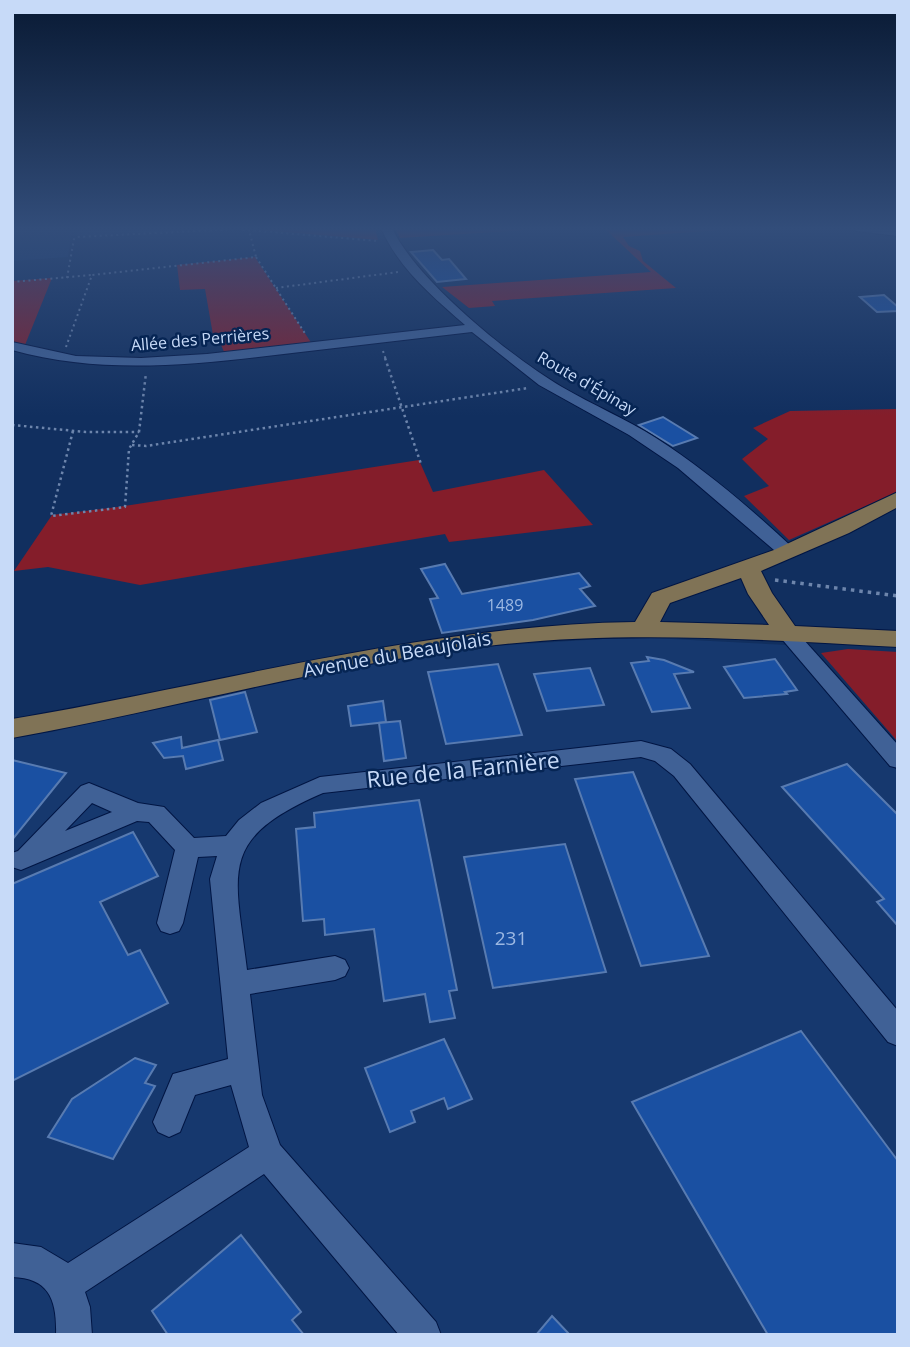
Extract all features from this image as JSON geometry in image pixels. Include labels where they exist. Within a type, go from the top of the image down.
[{"type":"main road","points":[[644,628],[661,597],[751,573],[787,552],[869,515],[898,498]]},
{"type":"main road","points":[[751,573],[760,594],[788,634]]},
{"type":"main road","name":"Avenue du Beaujolais","points":[[12,729],[115,712],[354,659],[418,648],[569,630],[644,628],[898,639]]},
{"type":"street","name":"Route d'Épinay","points":[[435,291],[475,328],[545,383],[646,438],[684,464],[737,506],[787,552]]},
{"type":"street","name":"Allée des Perrières","points":[[12,346],[36,354],[64,358],[140,363],[176,362],[475,328]]},
{"type":"street","points":[[788,634],[898,760]]},
{"type":"street","name":"Rue de la Farnière","points":[[423,1335],[267,1154],[247,1095],[223,879],[233,845],[256,820],[286,799],[320,785],[641,749],[663,755],[682,770],[898,1033]]},
{"type":"street","points":[[135,812],[155,813],[188,848]]},
{"type":"street","points":[[188,848],[233,845]]},
{"type":"street","points":[[170,923],[188,848]]},
{"type":"street","points":[[235,984],[335,968]]},
{"type":"street","points":[[169,1122],[184,1084],[244,1068]]},
{"type":"street","points":[[65,1285],[267,1154]]},
{"type":"street","points":[[12,1260],[21,1259],[47,1268],[65,1285],[75,1315],[74,1335]]},
{"type":"path","points":[[64,358],[68,354],[66,347],[86,291]]},
{"type":"path","points":[[278,291],[313,346]]},
{"type":"path","points":[[380,338],[403,406],[402,414],[421,464]]},
{"type":"path","points":[[73,431],[51,516],[125,507],[132,445],[139,432],[147,370],[140,363]]},
{"type":"path","points":[[132,445],[146,446],[529,388],[545,383]]},
{"type":"path","points":[[12,425],[73,431],[139,432]]},
{"type":"path","points":[[751,573],[898,596]]},
{"type":"shaded area","points":[[12,291],[47,291],[25,345],[12,343]]},
{"type":"shaded area","points":[[205,291],[277,291],[312,344],[225,354],[217,336],[213,335]]},
{"type":"shaded area","points":[[447,291],[636,291],[492,301],[495,306],[469,308]]},
{"type":"shaded area","points":[[898,409],[897,492],[789,540],[744,496],[769,486],[742,459],[768,439],[753,428],[790,411]]},
{"type":"shaded area","points":[[419,460],[433,492],[544,470],[593,525],[449,542],[445,534],[140,585],[48,567],[14,571],[52,515]]},
{"type":"shaded area","points":[[633,637],[788,645],[898,772],[898,1335],[12,1335],[12,737],[52,732],[354,661],[477,647]]},
{"type":"shaded area","points":[[848,649],[898,652],[898,742],[821,653]]},
{"type":"building","points":[[884,295],[898,307],[898,311],[877,312],[860,297]]},
{"type":"building","points":[[663,417],[697,438],[673,446],[639,425]]},
{"type":"building","points":[[445,564],[462,594],[579,573],[590,586],[580,589],[595,606],[533,620],[442,633],[430,599],[438,598],[421,569]]},
{"type":"building","points":[[647,657],[664,660],[694,672],[674,674],[690,708],[652,712],[631,663],[649,661]]},
{"type":"building","points":[[775,659],[797,690],[785,692],[787,694],[744,698],[724,667]]},
{"type":"building","points":[[498,664],[522,735],[446,744],[428,672]]},
{"type":"building","points":[[590,668],[604,705],[547,711],[534,674]]},
{"type":"building","points":[[245,692],[257,732],[220,740],[210,700]]},
{"type":"building","points":[[383,701],[386,722],[351,726],[348,706]]},
{"type":"building","points":[[400,721],[406,758],[384,761],[379,723]]},
{"type":"building","points":[[181,737],[182,748],[218,740],[223,760],[186,769],[183,756],[164,758],[153,743]]},
{"type":"building","points":[[12,760],[66,773],[12,840]]},
{"type":"building","points":[[847,764],[898,815],[898,926],[877,902],[884,899],[782,787]]},
{"type":"building","points":[[633,772],[709,956],[641,966],[575,779]]},
{"type":"building","points":[[419,800],[457,990],[449,991],[455,1018],[430,1022],[425,994],[384,1001],[374,929],[325,935],[324,919],[303,921],[296,829],[315,827],[314,813]]},
{"type":"building","points":[[133,832],[158,876],[100,902],[128,955],[140,950],[168,1003],[12,1081],[12,884]]},
{"type":"building","points":[[565,844],[606,972],[493,988],[464,857]]},
{"type":"building","points":[[801,1031],[898,1161],[898,1335],[768,1335],[632,1102]]},
{"type":"building","points":[[444,1039],[472,1099],[448,1109],[444,1098],[411,1111],[415,1122],[390,1132],[365,1068]]},
{"type":"building","points":[[135,1058],[156,1065],[145,1083],[155,1086],[113,1159],[48,1137],[72,1099]]},
{"type":"building","points":[[241,1235],[301,1312],[292,1320],[304,1335],[168,1335],[152,1311]]},
{"type":"building","points":[[552,1316],[570,1335],[536,1335]]}]
